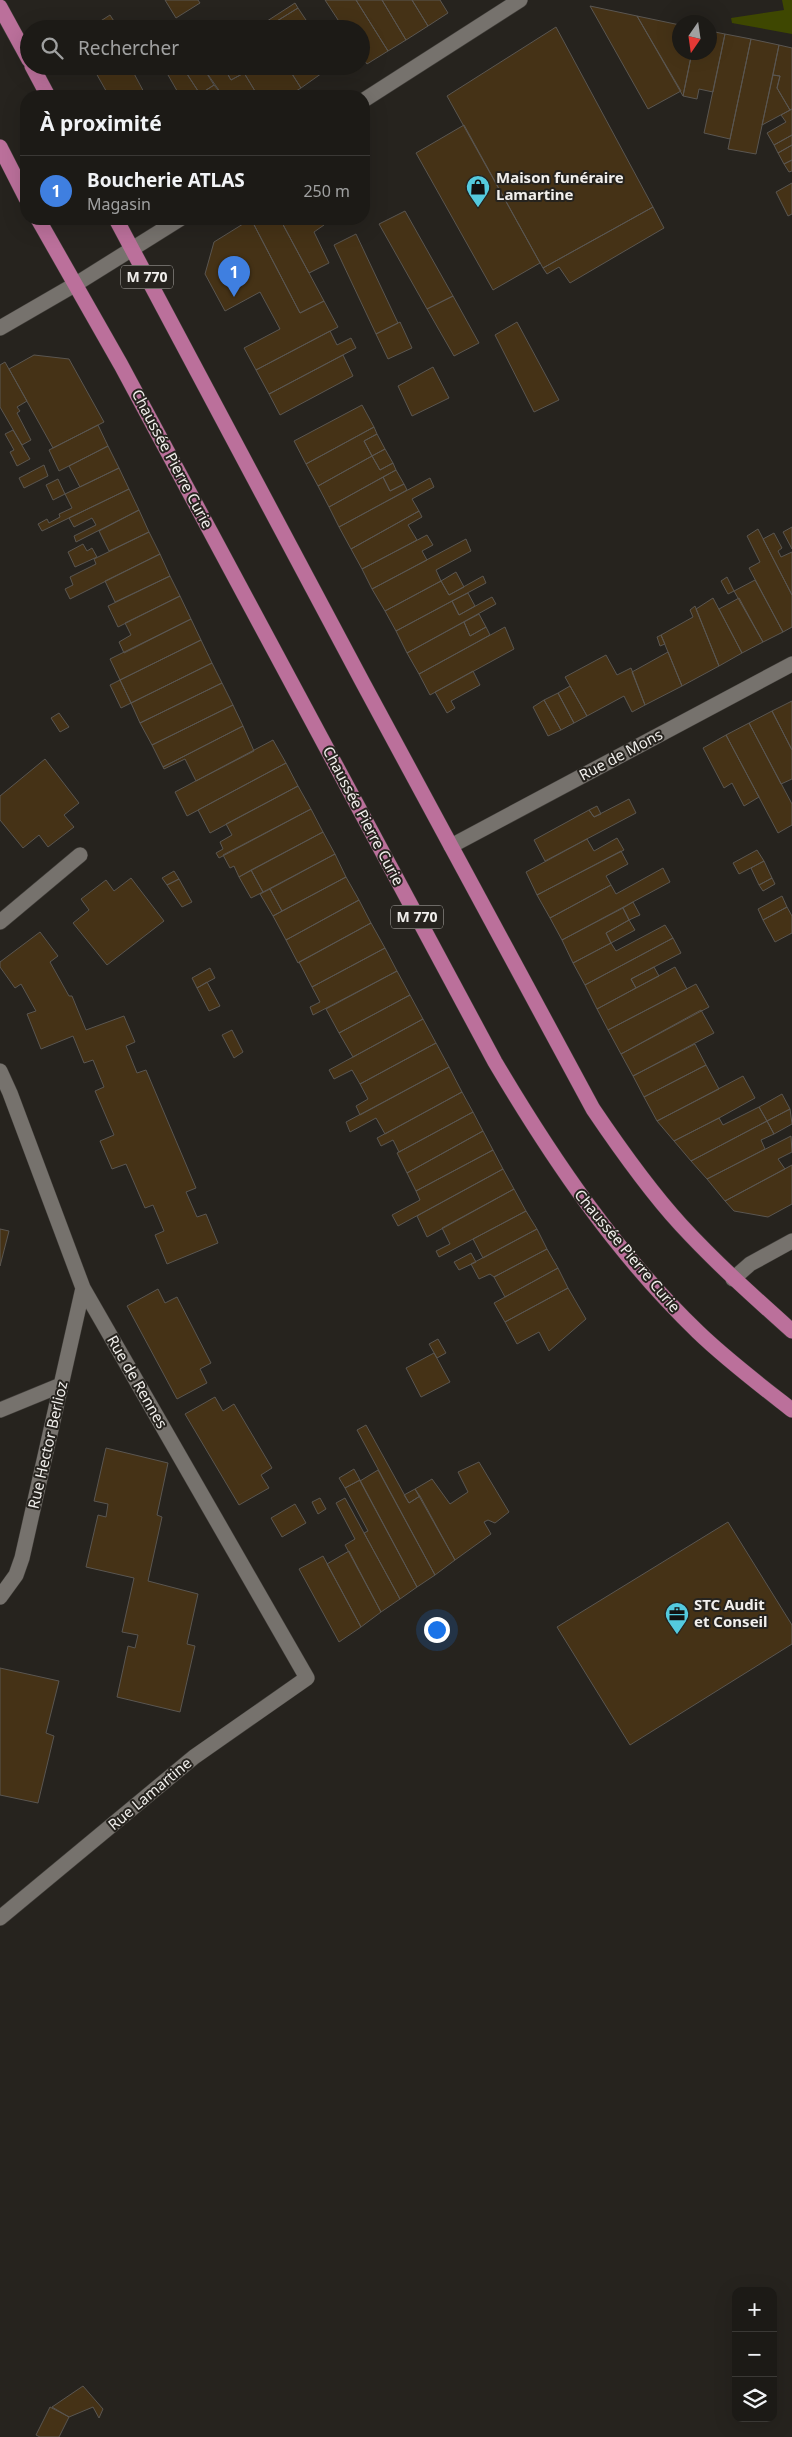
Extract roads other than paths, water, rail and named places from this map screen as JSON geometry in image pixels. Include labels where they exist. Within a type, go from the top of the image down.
[{"type":"main road","points":[[0,7],[20,44]]},
{"type":"main road","points":[[37,75],[45,90]]},
{"type":"main road","points":[[0,147],[20,186]]},
{"type":"main road","name":"Chaussée Pierre Curie","points":[[42,225],[122,365],[495,1062],[534,1128],[591,1211],[649,1280],[698,1332],[792,1410]]},
{"type":"main road","name":"M 770","points":[[119,225],[593,1109],[624,1155],[680,1224],[733,1279],[792,1332]]},
{"type":"street","points":[[370,96],[520,0]]},
{"type":"street","points":[[0,328],[76,284],[171,225]]},
{"type":"street","name":"Rue de Mons","points":[[451,846],[792,664]]},
{"type":"street","points":[[0,922],[80,855]]},
{"type":"street","name":"Rue de Rennes","points":[[0,1071],[83,1288],[307,1678]]},
{"type":"street","points":[[733,1279],[750,1264],[792,1241]]},
{"type":"street","name":"Rue Hector Berlioz","points":[[0,1597],[16,1575],[22,1558],[83,1288]]},
{"type":"street","points":[[0,1410],[61,1385]]},
{"type":"street","name":"Rue Lamartine","points":[[0,1918],[194,1757],[307,1678]]},
{"type":"place","name":"Maison funéraire Lamartine","points":[[478,208]]},
{"type":"place","name":"Boucherie ATLAS","points":[[234,297]]},
{"type":"place","name":"STC Audit et Conseil","points":[[677,1635]]}]
